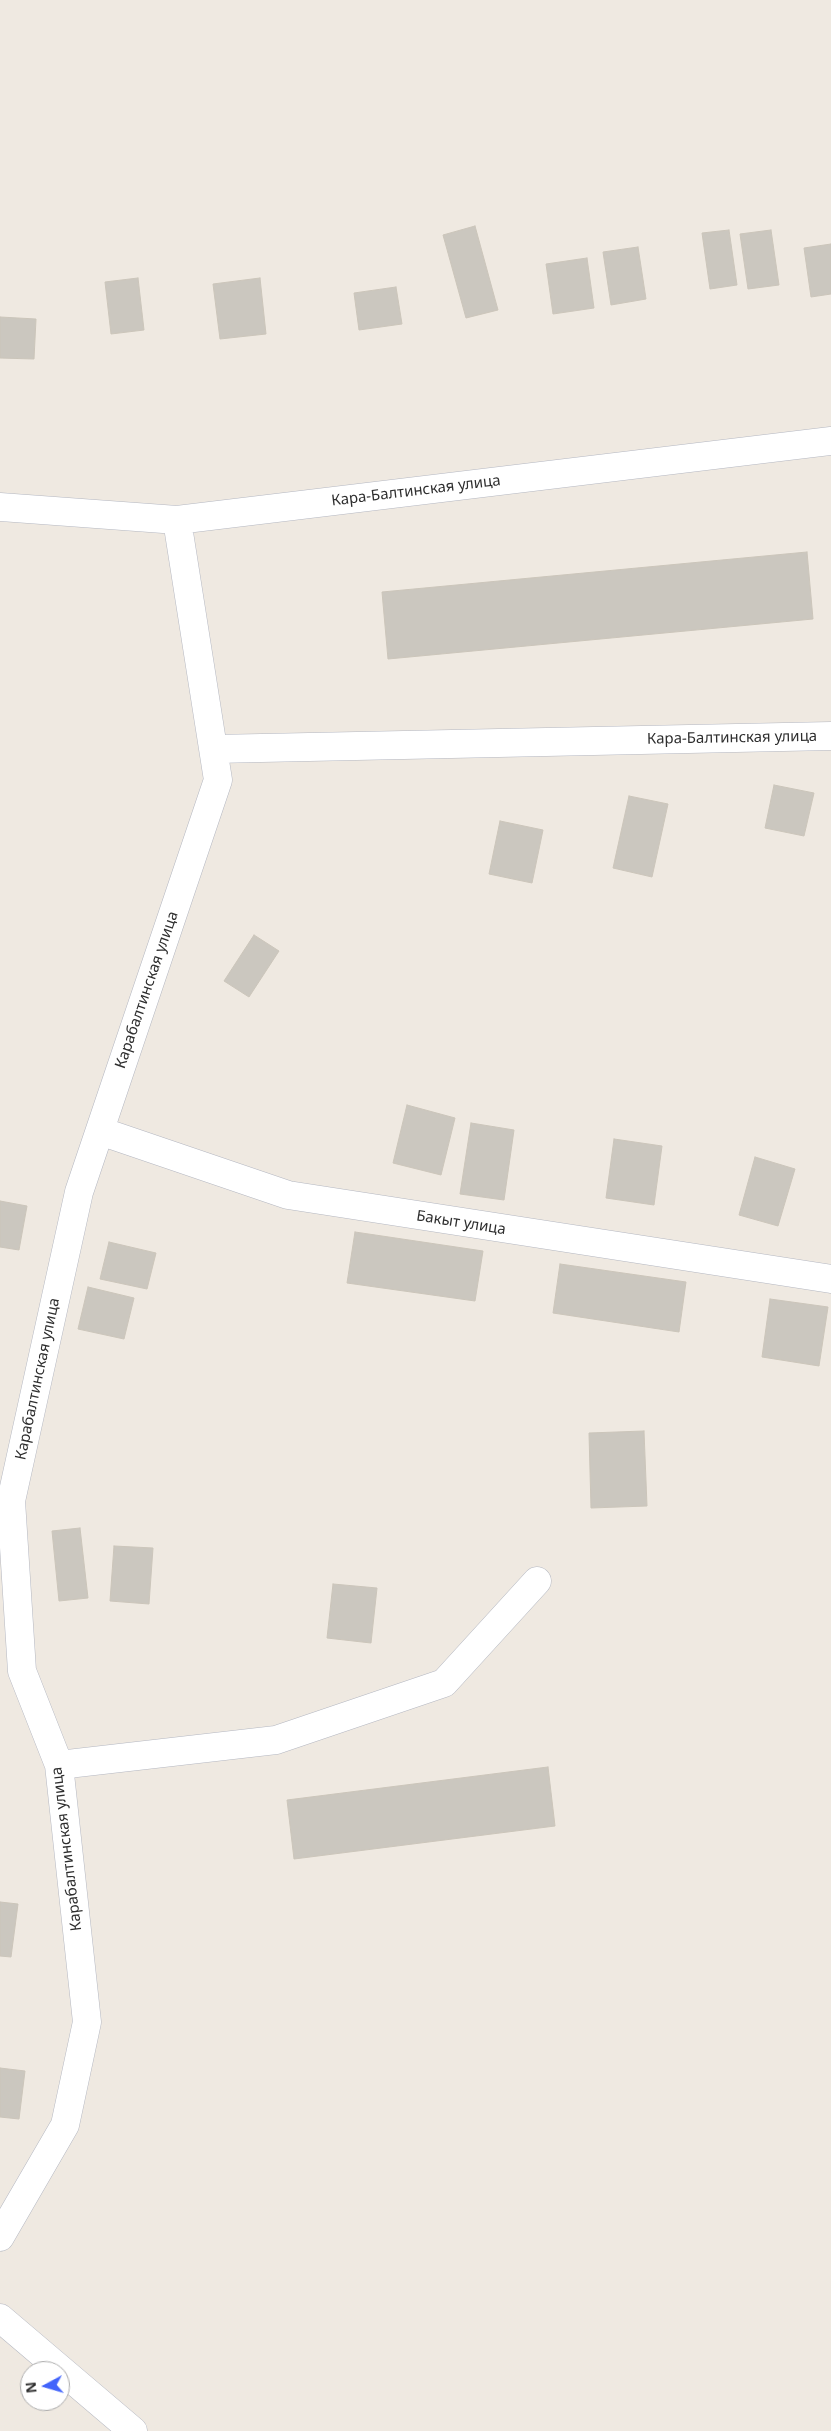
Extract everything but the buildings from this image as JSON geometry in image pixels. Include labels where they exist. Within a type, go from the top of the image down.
[{"type":"street","name":"Кара-Балтинская улица","points":[[0,507],[177,520],[831,441]]},
{"type":"street","name":"Карабалтинская улица","points":[[0,2237],[65,2125],[87,2022],[59,1765],[22,1671],[11,1501],[79,1192],[218,780],[177,520]]},
{"type":"street","name":"Кара-Балтинская улица","points":[[214,749],[831,736]]},
{"type":"street","name":"Бакыт улица","points":[[100,1131],[288,1195],[831,1279]]},
{"type":"street","points":[[59,1765],[276,1740],[444,1683],[537,1581]]},
{"type":"street","points":[[0,2318],[128,2431]]}]
